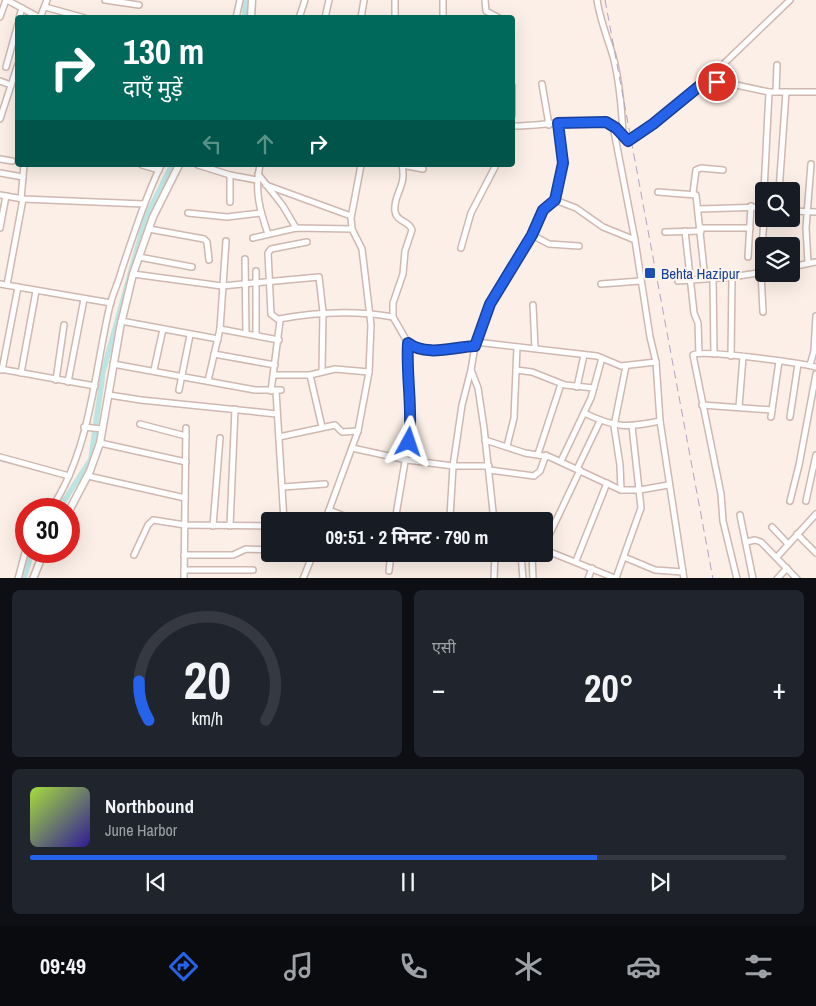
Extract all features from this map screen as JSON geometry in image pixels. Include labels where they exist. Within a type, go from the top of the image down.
[{"type":"street","points":[[0,17],[8,0],[32,15]]},
{"type":"street","points":[[41,15],[47,0]]},
{"type":"street","points":[[105,0],[139,5]]},
{"type":"street","points":[[237,15],[240,0]]},
{"type":"street","points":[[251,15],[252,0]]},
{"type":"street","points":[[300,15],[305,0]]},
{"type":"street","points":[[325,15],[329,0]]},
{"type":"street","points":[[362,15],[364,0]]},
{"type":"street","points":[[395,0],[395,15]]},
{"type":"street","points":[[443,0],[443,15]]},
{"type":"street","points":[[485,0],[486,12],[492,15]]},
{"type":"street","points":[[598,0],[600,21],[613,57],[618,81],[623,138]]},
{"type":"street","points":[[515,126],[602,122],[613,126],[628,141],[708,79],[790,0]]},
{"type":"street","points":[[44,7],[73,15]]},
{"type":"street","points":[[20,15],[22,8]]},
{"type":"street","points":[[6,67],[15,35]]},
{"type":"street","points":[[776,65],[776,92]]},
{"type":"street","points":[[0,119],[15,78]]},
{"type":"street","points":[[708,79],[768,92],[816,92]]},
{"type":"street","points":[[0,81],[11,86]]},
{"type":"street","points":[[542,84],[549,125]]},
{"type":"street","points":[[764,182],[768,92]]},
{"type":"street","points":[[780,182],[786,92]]},
{"type":"street","points":[[450,512],[452,466],[476,344],[490,304],[532,235],[543,210],[555,200],[563,163],[558,123]]},
{"type":"street","points":[[613,126],[636,240],[640,281],[656,362],[660,422],[668,485],[684,578]]},
{"type":"street","points":[[0,159],[12,161]]},
{"type":"street","points":[[808,264],[810,164]]},
{"type":"street","points":[[7,285],[22,199],[24,167]]},
{"type":"street","points":[[76,498],[88,476],[100,443],[99,429],[109,395],[121,321],[139,256],[137,243],[149,229],[178,167]]},
{"type":"street","points":[[204,167],[230,175],[257,177],[283,206],[296,228]]},
{"type":"street","points":[[260,167],[257,177],[261,213],[268,234]]},
{"type":"street","points":[[334,512],[329,510],[358,431],[372,347],[362,249],[352,229],[351,216],[361,167]]},
{"type":"street","points":[[402,167],[404,181],[396,202],[395,212],[399,220],[410,226],[412,230],[405,251],[403,274],[393,303],[393,317],[408,343],[415,348],[424,350],[476,344],[535,348],[584,354],[626,366],[656,362]]},
{"type":"street","points":[[412,167],[423,169]]},
{"type":"street","points":[[462,248],[471,213],[495,167]]},
{"type":"street","points":[[57,498],[69,476],[87,428],[111,303],[137,243],[144,204],[160,168]]},
{"type":"street","points":[[693,193],[696,170],[701,168],[723,170]]},
{"type":"street","points":[[0,174],[23,177]]},
{"type":"street","points":[[230,175],[230,202]]},
{"type":"street","points":[[266,185],[351,216]]},
{"type":"street","points":[[658,192],[693,193],[697,197],[705,279]]},
{"type":"street","points":[[0,228],[3,196],[22,199],[144,204]]},
{"type":"street","points":[[555,200],[576,208],[589,219],[612,232],[636,240]]},
{"type":"street","points":[[748,257],[751,206]]},
{"type":"street","points":[[699,209],[755,206]]},
{"type":"street","points":[[800,211],[816,212]]},
{"type":"street","points":[[188,212],[227,217],[261,213]]},
{"type":"street","points":[[253,238],[296,228],[352,229]]},
{"type":"street","points":[[665,232],[750,228]]},
{"type":"street","points":[[149,229],[204,239],[207,242],[209,260]]},
{"type":"street","points":[[685,232],[694,313],[698,323],[699,353]]},
{"type":"street","points":[[532,235],[549,244],[579,246]]},
{"type":"street","points":[[208,381],[220,329],[226,241]]},
{"type":"street","points":[[307,242],[268,251],[271,315],[279,319],[323,312],[370,313],[393,317]]},
{"type":"street","points":[[139,256],[192,266]]},
{"type":"street","points":[[245,259],[246,333]]},
{"type":"street","points":[[800,265],[816,262]]},
{"type":"street","points":[[256,271],[256,335]]},
{"type":"street","points":[[678,281],[755,273]]},
{"type":"street","points":[[133,274],[222,286],[319,277],[323,312],[322,371]]},
{"type":"street","points":[[732,277],[732,356]]},
{"type":"street","points":[[713,278],[714,354]]},
{"type":"street","points":[[601,284],[640,281]]},
{"type":"street","points":[[762,282],[762,312]]},
{"type":"street","points":[[0,284],[111,303]]},
{"type":"street","points":[[18,287],[1,370],[95,386]]},
{"type":"street","points":[[21,373],[36,291]]},
{"type":"street","points":[[68,382],[84,299]]},
{"type":"street","points":[[533,305],[535,348]]},
{"type":"street","points":[[737,578],[722,521],[721,494],[692,358],[694,353],[699,353],[813,366],[816,316]]},
{"type":"street","points":[[279,319],[279,340],[274,375],[284,512]]},
{"type":"street","points":[[121,321],[190,335],[218,338]]},
{"type":"street","points":[[56,380],[64,325]]},
{"type":"street","points":[[154,370],[163,329]]},
{"type":"street","points":[[220,329],[279,340]]},
{"type":"street","points":[[179,390],[190,335]]},
{"type":"street","points":[[397,512],[411,418],[407,363],[408,343]]},
{"type":"street","points":[[507,446],[514,418],[517,347]]},
{"type":"street","points":[[214,354],[275,365]]},
{"type":"street","points":[[577,387],[584,354]]},
{"type":"street","points":[[739,407],[744,357]]},
{"type":"street","points":[[561,461],[594,388],[602,358]]},
{"type":"street","points":[[771,417],[779,361]]},
{"type":"street","points":[[113,364],[255,390],[276,391]]},
{"type":"street","points":[[790,417],[798,364]]},
{"type":"street","points":[[621,490],[620,464],[614,426],[626,366]]},
{"type":"street","points":[[274,375],[310,375],[322,371],[335,370],[369,372]]},
{"type":"street","points":[[471,370],[478,388],[486,440],[493,512]]},
{"type":"street","points":[[516,370],[532,372],[561,384],[594,388]]},
{"type":"street","points":[[790,501],[799,465],[816,374]]},
{"type":"street","points":[[310,375],[322,427]]},
{"type":"street","points":[[538,454],[561,384]]},
{"type":"street","points":[[109,395],[277,414]]},
{"type":"street","points":[[702,405],[772,410]]},
{"type":"street","points":[[230,526],[235,409]]},
{"type":"street","points":[[584,413],[614,426],[632,426],[660,422]]},
{"type":"street","points":[[553,522],[600,420]]},
{"type":"street","points":[[140,424],[186,436]]},
{"type":"street","points":[[279,437],[337,425],[342,432],[358,431]]},
{"type":"street","points":[[553,553],[617,578],[641,512],[632,426]]},
{"type":"street","points":[[87,428],[99,429]]},
{"type":"street","points":[[184,578],[186,428]]},
{"type":"street","points":[[213,526],[220,438]]},
{"type":"street","points":[[486,440],[525,453],[546,455],[621,490],[640,490],[668,485]]},
{"type":"street","points":[[100,443],[186,462]]},
{"type":"street","points":[[352,448],[406,460],[452,466],[489,468],[534,476],[540,470],[546,455]]},
{"type":"street","points":[[806,501],[816,456]]},
{"type":"street","points":[[0,457],[69,476]]},
{"type":"street","points":[[88,476],[186,498]]},
{"type":"street","points":[[576,561],[607,483]]},
{"type":"street","points":[[283,487],[325,484]]},
{"type":"street","points":[[776,557],[816,514]]},
{"type":"street","points":[[740,515],[754,578]]},
{"type":"street","points":[[134,555],[150,522],[158,520],[185,525],[261,526]]},
{"type":"street","points":[[772,527],[788,544]]},
{"type":"street","points":[[798,534],[816,553]]},
{"type":"street","points":[[746,542],[758,541],[797,578]]},
{"type":"street","points":[[184,555],[233,555],[246,549],[261,550]]},
{"type":"street","points":[[624,557],[656,570],[683,572]]},
{"type":"street","points":[[303,578],[310,562]]},
{"type":"street","points":[[389,571],[390,562]]},
{"type":"street","points":[[494,578],[495,562]]},
{"type":"street","points":[[521,562],[522,578]]},
{"type":"street","points":[[532,562],[532,578]]},
{"type":"street","points":[[18,578],[22,563]]},
{"type":"street","points":[[33,578],[39,563]]},
{"type":"street","points":[[588,578],[592,568]]},
{"type":"street","points":[[777,578],[787,568]]},
{"type":"street","points":[[184,570],[253,570]]},
{"type":"waterway","points":[[245,0],[245,15]]},
{"type":"waterway","points":[[66,498],[91,459],[103,372],[146,217],[171,167]]},
{"type":"waterway","points":[[24,578],[29,563]]},
{"type":"railway","points":[[605,0],[713,578]]},
{"type":"place","name":"Behta Hazipur","points":[[650,273]]},
{"type":"route","points":[[409,442],[411,418],[407,363],[408,343],[415,348],[424,350],[475,346],[490,304],[532,235],[543,210],[555,200],[563,163],[558,123],[576,121],[606,122],[616,128],[623,138],[628,141],[653,124],[708,79],[717,82]]}]
